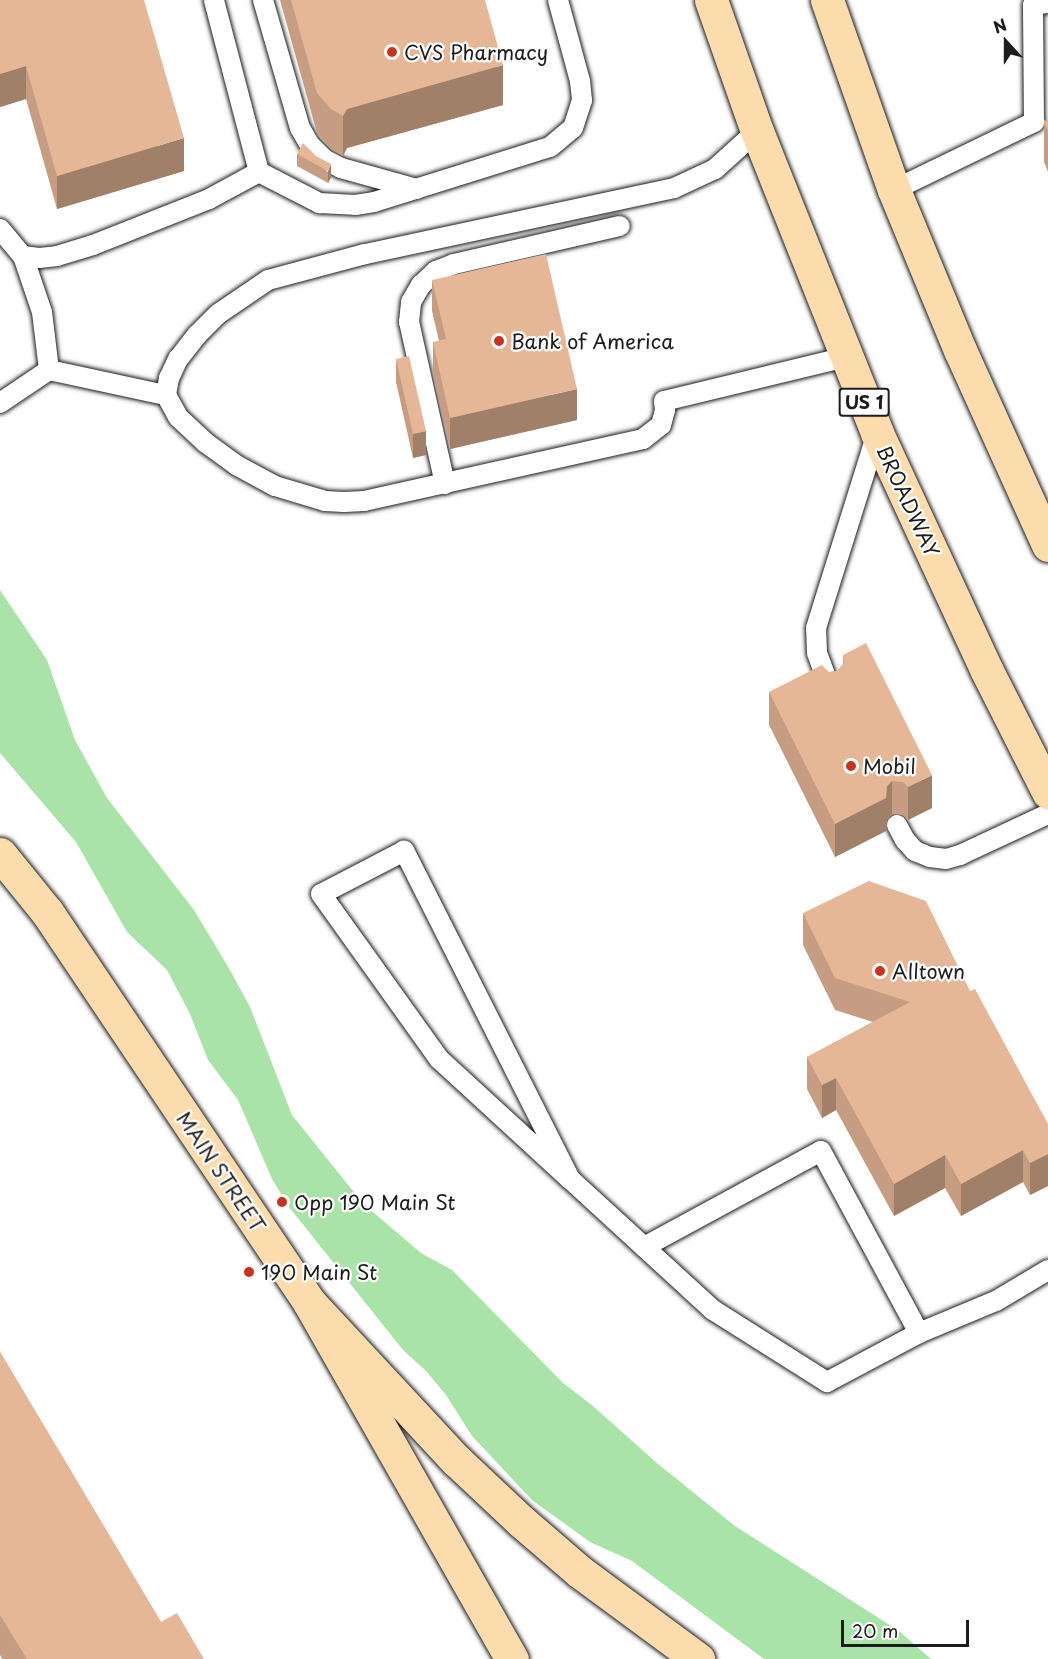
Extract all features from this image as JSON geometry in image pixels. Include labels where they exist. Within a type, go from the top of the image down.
[{"type":"main road","name":"BROADWAY","points":[[711,0],[757,131],[877,433],[987,671],[1048,792]]},
{"type":"main road","points":[[827,0],[894,190],[960,350],[1048,545]]},
{"type":"main road","name":"MAIN STREET","points":[[0,854],[47,912],[309,1302],[512,1659]]},
{"type":"main road","points":[[309,1302],[458,1461],[522,1522],[580,1572],[698,1659]]},
{"type":"lane","points":[[214,0],[259,172],[304,197],[337,206],[374,202],[541,151],[559,142],[573,128],[580,110],[582,90],[558,0]]},
{"type":"lane","points":[[263,0],[300,128],[310,145],[324,159],[341,168],[416,189]]},
{"type":"lane","points":[[894,190],[1034,122],[1033,5],[1048,3]]},
{"type":"lane","points":[[757,131],[715,169],[674,188],[365,254],[268,280],[218,314],[197,335],[178,359],[169,378],[166,395],[178,417],[206,443],[236,465],[275,486],[325,501],[364,501],[643,439],[661,425],[665,410],[664,401],[846,357]]},
{"type":"lane","points":[[23,256],[39,258],[57,256],[93,245],[209,199],[259,172]]},
{"type":"lane","points":[[445,484],[409,322],[411,302],[421,285],[436,271],[454,264],[620,226]]},
{"type":"lane","points":[[0,229],[23,256],[42,312],[49,370]]},
{"type":"lane","points":[[0,403],[49,370],[166,395]]},
{"type":"lane","points":[[832,693],[817,653],[816,628],[877,433]]},
{"type":"lane","points":[[897,825],[905,840],[915,851],[930,857],[946,859],[960,855],[1048,814]]},
{"type":"lane","points":[[570,1179],[404,851],[321,894],[439,1059],[713,1310],[827,1382],[919,1334],[996,1301],[1048,1270]]},
{"type":"lane","points":[[644,1247],[821,1151],[919,1334]]},
{"type":"green space","points":[[0,590],[47,660],[75,740],[107,798],[194,910],[230,970],[250,1007],[292,1115],[353,1191],[374,1213],[421,1253],[452,1270],[563,1383],[593,1406],[658,1464],[735,1526],[899,1631],[931,1659],[764,1659],[632,1561],[590,1542],[532,1500],[472,1436],[446,1395],[426,1371],[403,1350],[289,1207],[272,1179],[238,1100],[208,1060],[190,1014],[167,970],[127,932],[76,842],[0,753]]},
{"type":"building","points":[[0,0],[144,0],[184,138],[57,176],[26,66],[0,74]]},
{"type":"building","name":"CVS Pharmacy","points":[[291,0],[485,0],[503,65],[347,109],[343,116],[331,109],[317,93]]},
{"type":"building","points":[[303,143],[316,156],[331,164],[328,171],[297,154]]},
{"type":"building","name":"Bank of America","points":[[546,254],[577,389],[450,418],[433,342],[446,339],[432,280]]},
{"type":"building","points":[[409,356],[426,431],[413,434],[396,359]]},
{"type":"building","name":"Mobil","points":[[866,643],[932,775],[908,787],[903,782],[892,781],[887,786],[886,798],[835,824],[769,692],[822,665],[829,672],[837,671],[844,663],[843,655]]},
{"type":"building","points":[[869,881],[926,901],[970,991],[975,989],[1048,1124],[1048,1154],[1030,1163],[1023,1150],[961,1184],[945,1155],[894,1184],[836,1078],[822,1085],[807,1057],[910,1002],[835,978],[803,913]]},
{"type":"building","points":[[0,1352],[161,1622],[177,1613],[204,1659],[27,1659],[0,1615]]},
{"type":"place","name":"CVS Pharmacy","points":[[392,52]]},
{"type":"place","name":"Bank of America","points":[[499,341]]},
{"type":"place","name":"Mobil","points":[[851,766]]},
{"type":"place","name":"Alltown","points":[[880,971]]},
{"type":"place","name":"Opp 190 Main St","points":[[282,1202]]},
{"type":"place","name":"190 Main St","points":[[249,1272]]}]
